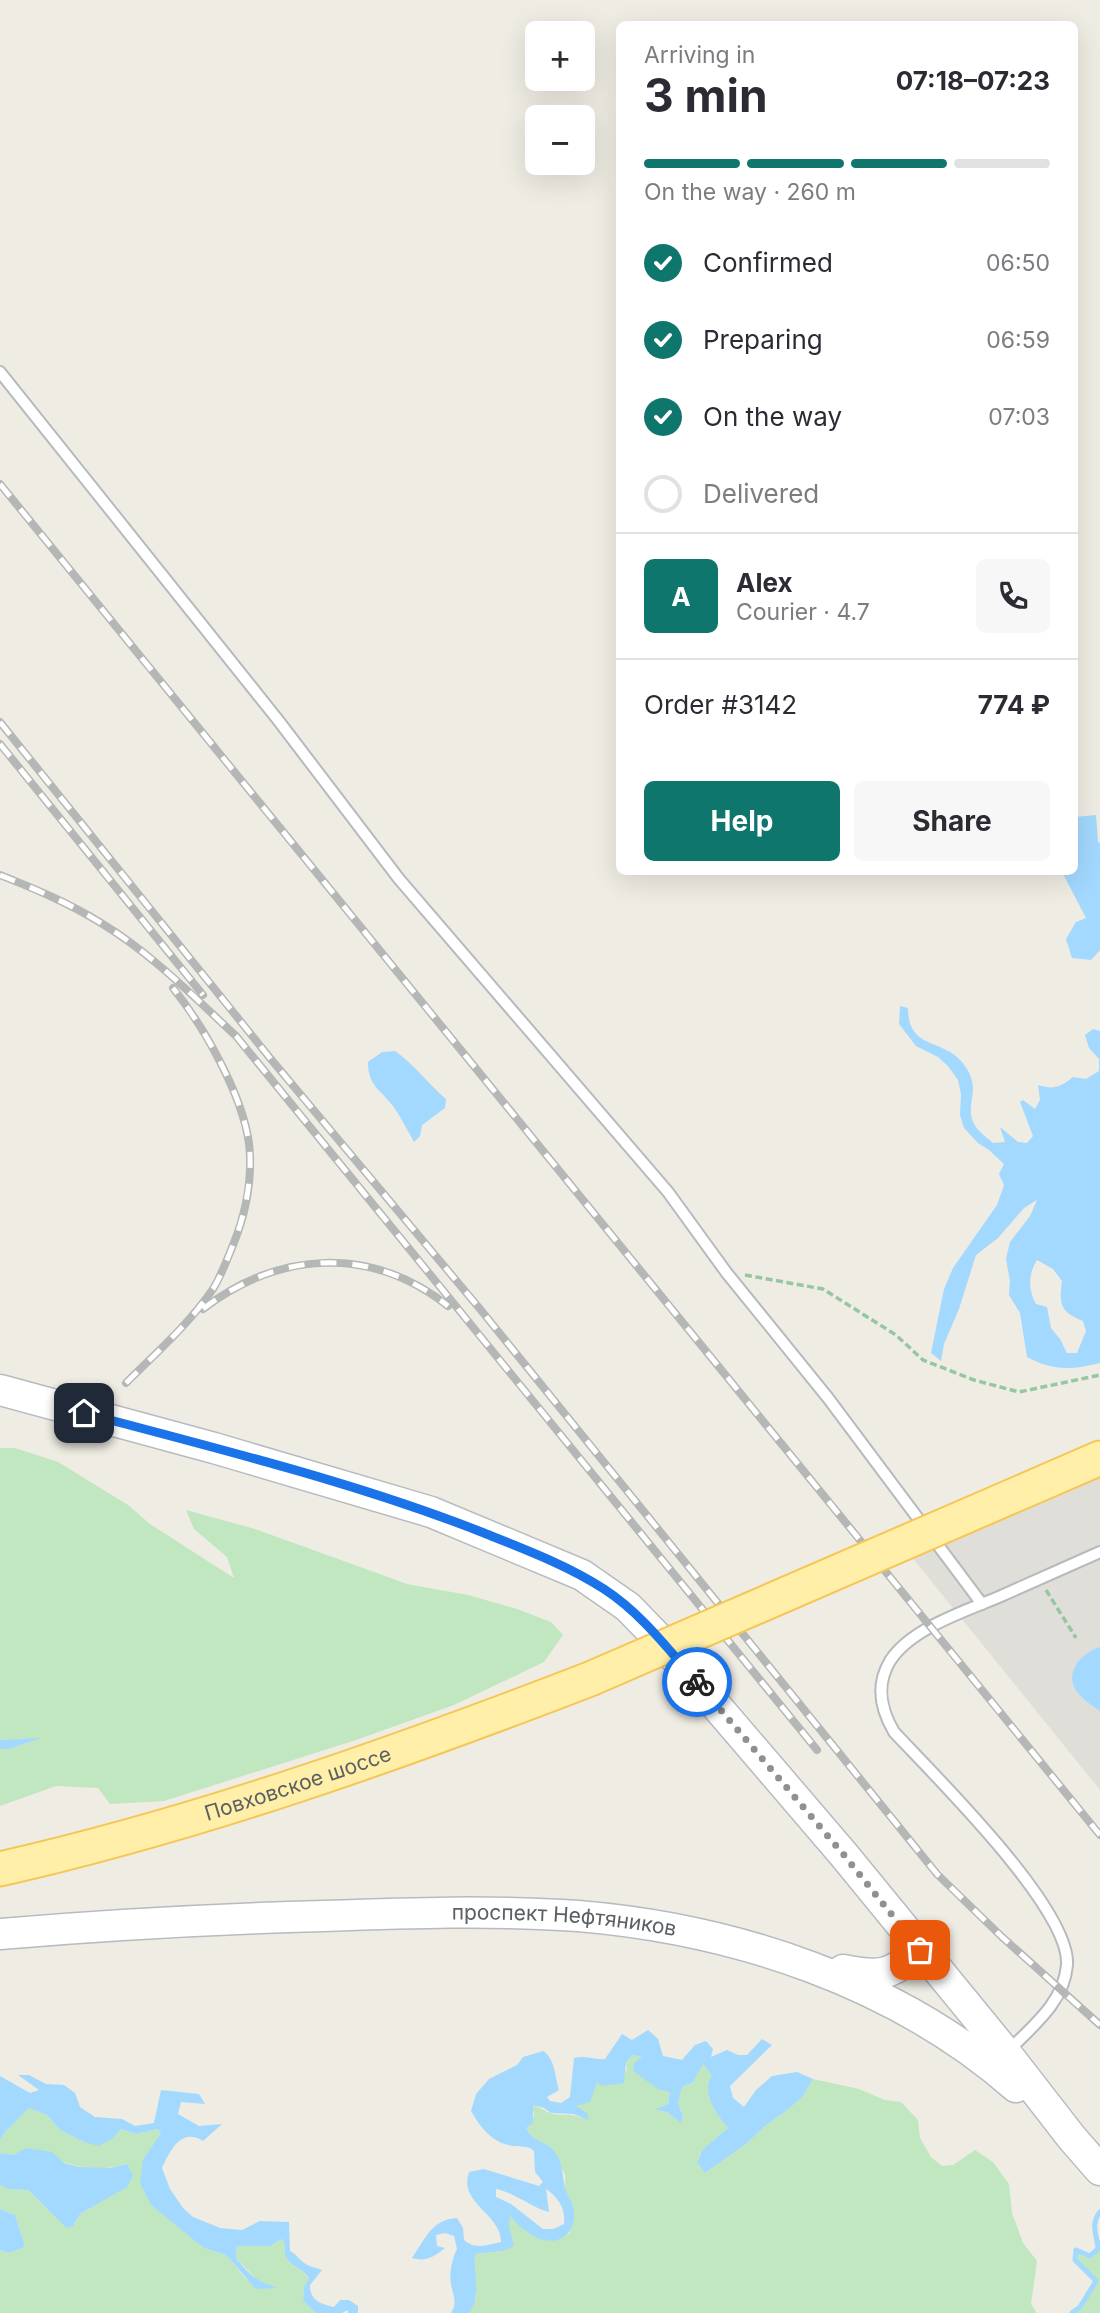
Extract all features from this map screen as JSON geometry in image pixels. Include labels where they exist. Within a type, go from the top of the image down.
[{"type":"main road","name":"проспект Нефтяников","points":[[0,1390],[214,1448],[431,1512],[582,1575],[628,1606],[844,1855],[1100,2170]]},
{"type":"main road","name":"Повховское шоссе","points":[[0,1869],[130,1836],[248,1801],[379,1757],[590,1679],[1100,1458]]},
{"type":"main road","name":"проспект Нефтяников","points":[[0,1934],[284,1917],[417,1913],[579,1916],[659,1926],[727,1941],[785,1958],[854,1984],[909,2011],[989,2063],[1072,2138]]},
{"type":"main road","points":[[785,1958],[867,1975],[880,1975],[896,1969],[920,1950]]},
{"type":"lane","points":[[0,372],[278,720],[399,879],[668,1192],[726,1272],[828,1398],[982,1604]]},
{"type":"lane","points":[[1006,2053],[1046,2013],[1060,1991],[1067,1962],[1063,1940],[1018,1869],[983,1827],[894,1732],[885,1716],[880,1698],[889,1663],[899,1650],[958,1613],[1100,1552]]},
{"type":"path","points":[[726,1272],[824,1289],[896,1335],[923,1360],[974,1380],[1019,1392],[1100,1376]]},
{"type":"path","points":[[1039,1579],[1076,1638]]},
{"type":"shaded area","points":[[1100,1458],[1100,1790],[902,1545]]},
{"type":"green space","points":[[0,1448],[15,1448],[58,1462],[128,1505],[150,1524],[234,1578],[227,1557],[194,1529],[186,1510],[255,1529],[407,1584],[468,1595],[517,1609],[551,1622],[563,1635],[544,1662],[454,1705],[356,1740],[164,1801],[110,1804],[98,1788],[56,1786],[0,1806],[0,1749],[9,1749],[39,1739],[0,1740]]},
{"type":"green space","points":[[633,2055],[643,2057],[670,2092],[668,2104],[657,2108],[681,2123],[683,2116],[678,2104],[682,2087],[692,2083],[702,2063],[713,2075],[709,2098],[728,2128],[703,2149],[697,2161],[705,2173],[791,2107],[803,2096],[813,2079],[859,2089],[885,2100],[901,2102],[918,2120],[920,2138],[931,2157],[942,2166],[953,2165],[975,2150],[993,2162],[1009,2184],[1012,2213],[1023,2243],[1037,2261],[1031,2304],[1037,2313],[469,2313],[476,2297],[474,2254],[503,2251],[509,2215],[528,2233],[569,2234],[573,2212],[565,2190],[565,2175],[526,2128],[534,2116],[532,2105],[554,2114],[581,2118],[576,2106],[591,2094],[597,2081],[627,2071],[626,2062]]},
{"type":"green space","points":[[29,2108],[47,2115],[60,2130],[84,2142],[112,2139],[121,2129],[136,2134],[156,2129],[161,2133],[143,2159],[179,2226],[204,2248],[226,2255],[246,2279],[260,2283],[236,2258],[237,2246],[270,2246],[282,2239],[286,2258],[309,2279],[304,2287],[303,2301],[316,2313],[0,2313],[0,2250],[8,2253],[25,2247],[15,2215],[0,2209],[0,2185],[8,2189],[28,2190],[43,2205],[73,2226],[80,2214],[109,2197],[127,2164],[88,2167],[64,2162],[27,2148],[13,2155],[0,2153],[0,2141],[5,2132]]},
{"type":"green space","points":[[1097,2238],[1100,2240],[1100,2313],[1072,2313],[1080,2306],[1096,2281],[1075,2260],[1076,2250],[1090,2256],[1098,2249]]},
{"type":"water","points":[[1096,815],[1100,843],[1100,950],[1091,960],[1072,958],[1066,939],[1076,922],[1086,918],[1064,875],[1078,875],[1078,817]]},
{"type":"water","points":[[900,1006],[908,1008],[914,1032],[957,1057],[965,1066],[973,1088],[973,1122],[993,1143],[1005,1142],[1000,1127],[1018,1142],[1027,1143],[1033,1136],[1020,1102],[1023,1100],[1035,1109],[1040,1100],[1038,1085],[1057,1087],[1073,1077],[1086,1079],[1099,1071],[1099,1059],[1089,1048],[1085,1035],[1093,1029],[1100,1031],[1100,1363],[1063,1368],[1045,1365],[1027,1357],[1020,1313],[1009,1295],[1010,1281],[1006,1259],[1010,1242],[1030,1216],[1037,1200],[1024,1208],[998,1238],[976,1255],[959,1309],[944,1344],[941,1361],[931,1353],[944,1289],[953,1268],[997,1205],[1004,1185],[999,1174],[1004,1164],[964,1128],[960,1115],[961,1094],[958,1080],[948,1066],[938,1057],[916,1046],[899,1024]],"holes":[[[1037,1260],[1053,1269],[1062,1281],[1061,1301],[1065,1310],[1083,1321],[1086,1331],[1077,1353],[1067,1353],[1051,1328],[1047,1307],[1036,1304],[1032,1293],[1030,1282]]]},
{"type":"water","points":[[395,1051],[446,1099],[445,1108],[422,1125],[420,1136],[414,1142],[393,1106],[370,1077],[368,1062],[382,1052]]},
{"type":"water","points":[[1100,1647],[1100,1711],[1077,1692],[1072,1675],[1082,1657]]},
{"type":"water","points":[[42,1738],[9,1749],[0,1749],[0,1740]]},
{"type":"water","points":[[648,2030],[658,2039],[663,2056],[682,2060],[695,2045],[706,2041],[713,2049],[711,2057],[727,2050],[738,2055],[747,2055],[762,2039],[772,2045],[730,2086],[733,2098],[744,2107],[756,2090],[772,2076],[797,2072],[813,2079],[803,2096],[791,2107],[705,2173],[697,2162],[703,2149],[728,2128],[711,2103],[708,2089],[712,2075],[703,2064],[692,2083],[682,2087],[678,2104],[683,2116],[681,2123],[667,2112],[655,2109],[668,2104],[670,2092],[658,2089],[633,2071],[634,2063],[642,2057],[633,2055],[626,2062],[624,2083],[602,2086],[597,2082],[590,2102],[576,2106],[587,2113],[589,2120],[573,2114],[551,2113],[533,2105],[533,2123],[526,2128],[533,2137],[551,2148],[559,2160],[574,2209],[573,2222],[566,2235],[553,2241],[527,2232],[510,2216],[509,2227],[514,2246],[503,2251],[475,2254],[476,2291],[473,2306],[469,2313],[451,2313],[455,2302],[451,2284],[452,2262],[457,2249],[454,2236],[445,2233],[436,2235],[437,2246],[445,2248],[430,2258],[412,2258],[430,2231],[448,2219],[457,2218],[463,2228],[464,2240],[468,2243],[482,2246],[501,2242],[494,2223],[469,2192],[469,2172],[484,2169],[539,2186],[543,2182],[535,2172],[534,2151],[527,2147],[499,2142],[479,2123],[471,2111],[476,2094],[489,2079],[517,2065],[523,2057],[543,2051],[552,2063],[559,2090],[547,2097],[550,2101],[561,2103],[570,2097],[574,2058],[605,2059],[622,2034],[632,2040]],"holes":[[[496,2189],[549,2212],[546,2189],[560,2204],[564,2213],[564,2224],[553,2229],[543,2229],[511,2204],[496,2197]]]},
{"type":"water","points":[[18,2075],[29,2075],[46,2084],[64,2085],[75,2093],[80,2107],[95,2117],[122,2119],[135,2126],[154,2123],[161,2090],[199,2094],[205,2104],[181,2102],[178,2114],[199,2126],[222,2124],[203,2141],[195,2137],[182,2139],[173,2148],[162,2168],[170,2189],[183,2208],[193,2217],[220,2228],[242,2230],[260,2221],[289,2222],[290,2251],[307,2265],[322,2270],[310,2285],[314,2298],[334,2307],[340,2300],[349,2300],[358,2306],[358,2313],[348,2313],[348,2310],[342,2313],[316,2313],[303,2301],[304,2287],[309,2278],[286,2258],[282,2239],[270,2246],[237,2246],[236,2258],[246,2269],[259,2280],[278,2288],[256,2289],[226,2255],[204,2248],[151,2205],[140,2183],[143,2159],[161,2133],[157,2129],[136,2134],[121,2129],[112,2139],[99,2146],[60,2130],[47,2115],[29,2108],[5,2132],[0,2141],[0,2076],[30,2093],[39,2090]]},
{"type":"water","points":[[26,2148],[52,2152],[64,2163],[80,2167],[110,2168],[127,2164],[133,2175],[127,2187],[80,2214],[73,2226],[67,2228],[28,2190],[8,2189],[0,2185],[0,2153],[13,2155]]},
{"type":"water","points":[[0,2209],[15,2215],[25,2247],[8,2253],[0,2250]]},
{"type":"waterway","points":[[1072,2313],[1080,2307],[1096,2281],[1075,2260],[1076,2250],[1090,2256],[1098,2249],[1095,2225],[1100,2212]]},
{"type":"railway","points":[[0,484],[1100,1835]]},
{"type":"railway","points":[[0,722],[270,1058],[480,1309],[937,1874],[1100,2025]]},
{"type":"railway","points":[[0,744],[203,995]]},
{"type":"railway","points":[[0,875],[64,903],[119,935],[171,976],[236,1036],[817,1750]]},
{"type":"railway","points":[[126,1383],[183,1326],[213,1289],[237,1235],[248,1190],[248,1136],[234,1091],[211,1045],[173,988]]},
{"type":"railway","points":[[203,1309],[232,1290],[263,1275],[294,1266],[325,1263],[357,1265],[388,1273],[418,1286],[448,1306]]},
{"type":"way so far","points":[[697,1682],[844,1855],[920,1950]]},
{"type":"route","points":[[84,1413],[431,1512],[582,1575],[628,1606],[697,1682]]}]
